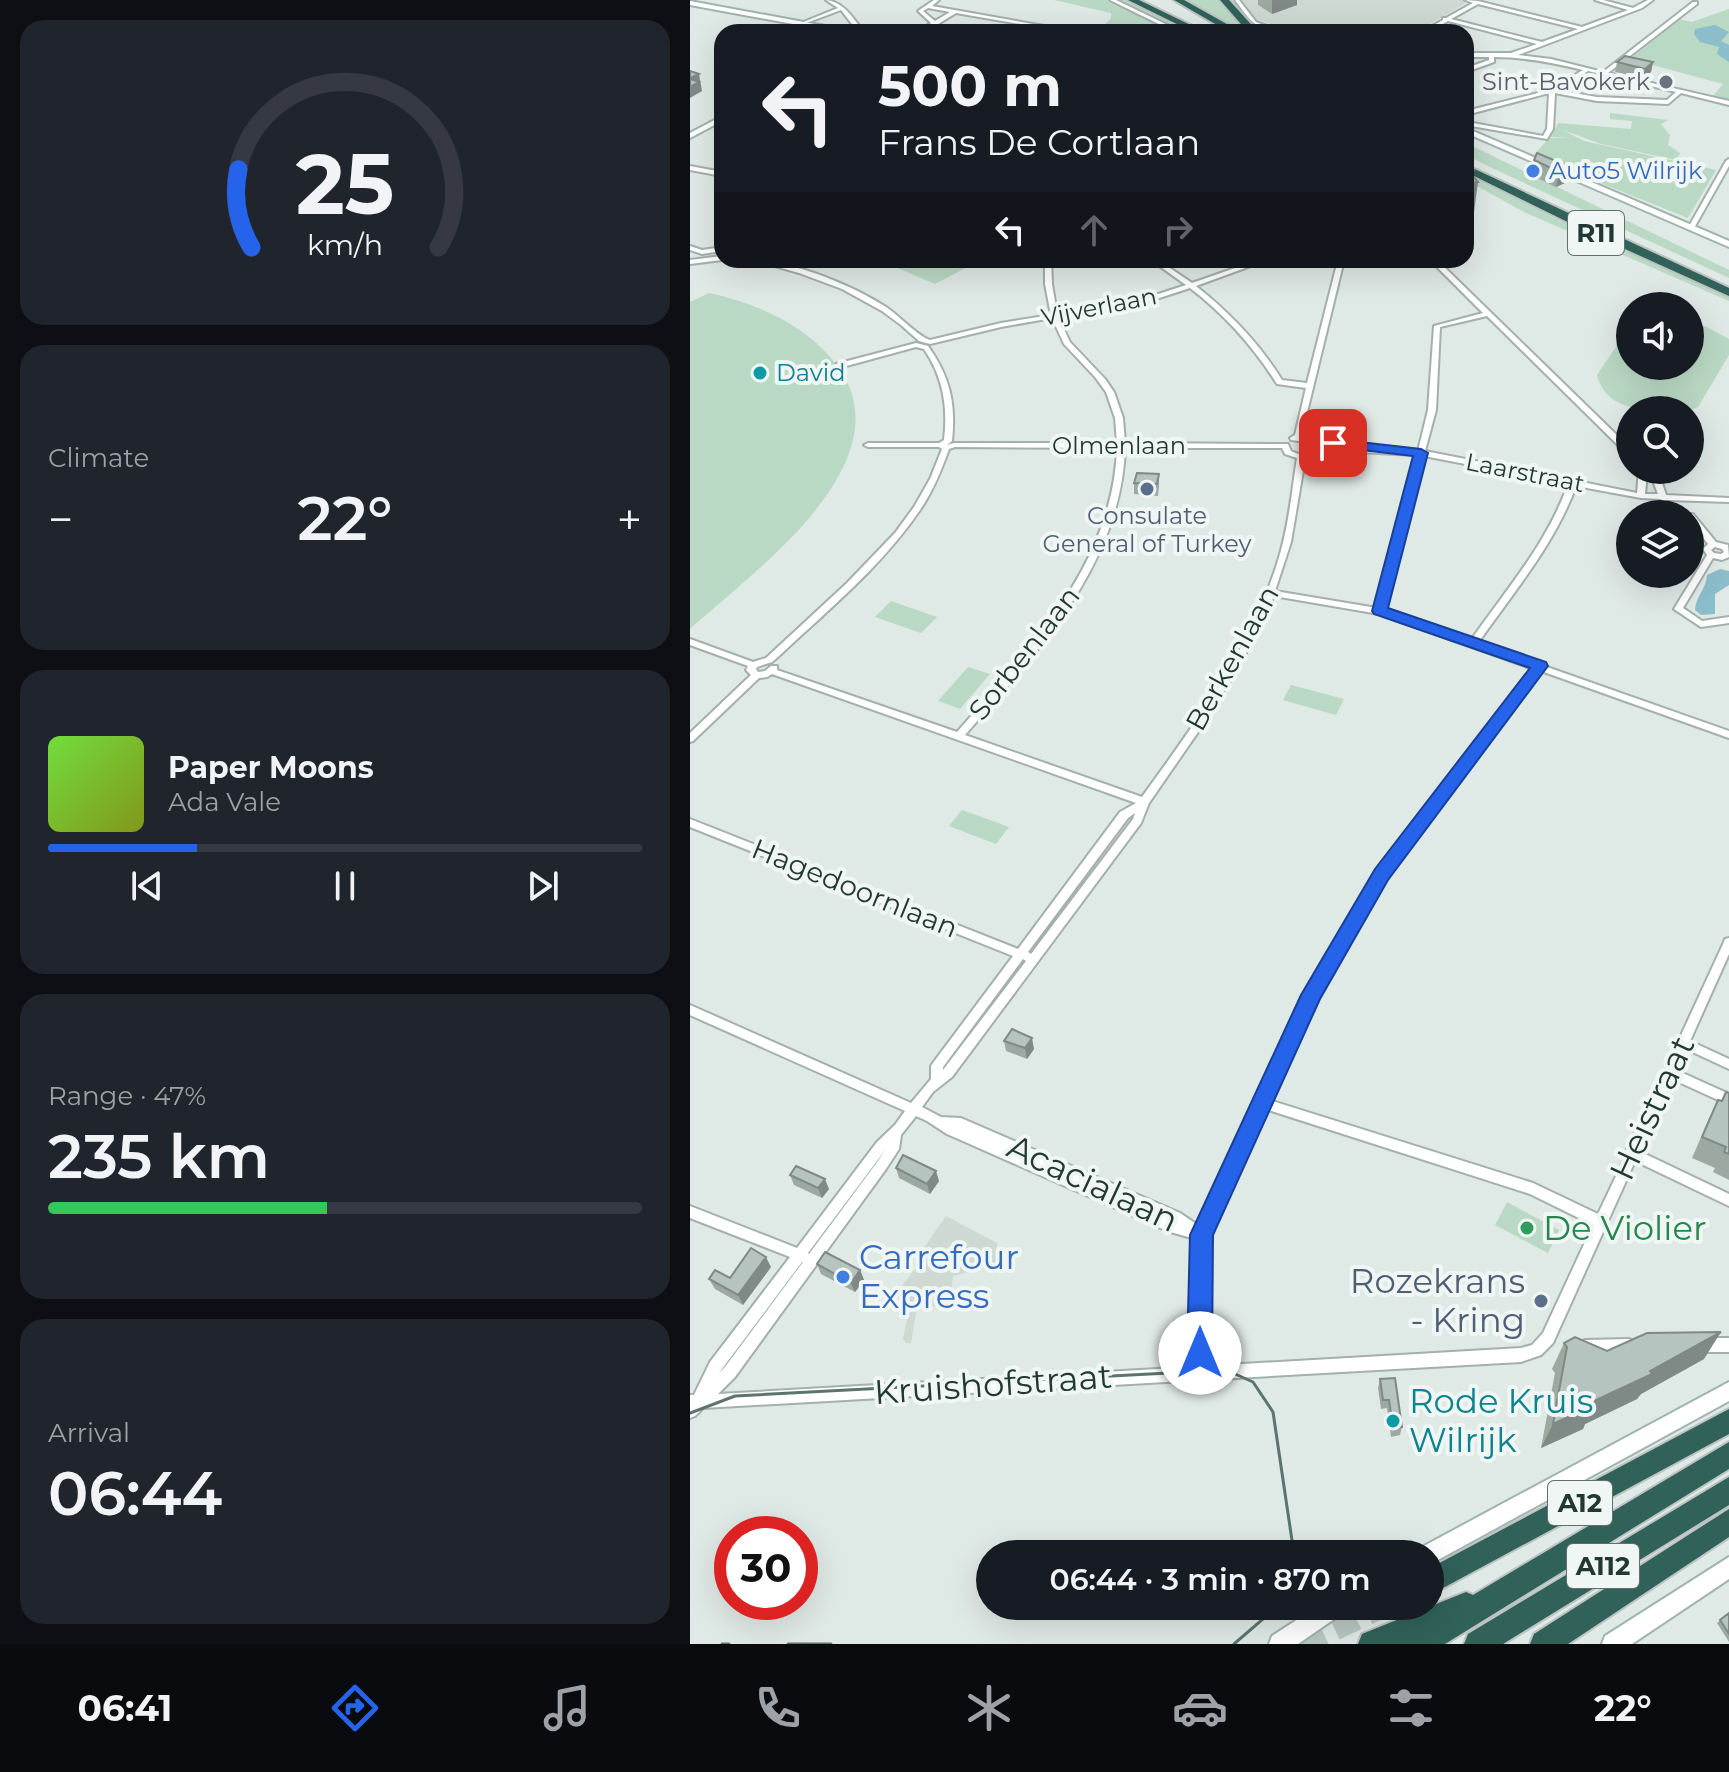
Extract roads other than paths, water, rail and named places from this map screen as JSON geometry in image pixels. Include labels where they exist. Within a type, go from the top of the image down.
[{"type":"highway","points":[[1132,0],[1183,24]]},
{"type":"highway","points":[[1163,0],[1206,24]]},
{"type":"highway","points":[[1178,0],[1222,24]]},
{"type":"highway","points":[[1224,0],[1250,24]]},
{"type":"highway","name":"R11","points":[[1474,163],[1607,229],[1729,282]]},
{"type":"highway","name":"R11","points":[[1474,172],[1598,233],[1729,292]]},
{"type":"highway","name":"A12","points":[[1444,1574],[1729,1421]]},
{"type":"highway","name":"A112","points":[[1421,1644],[1499,1592],[1589,1542],[1729,1455]]},
{"type":"highway","name":"A112","points":[[1478,1644],[1729,1490]]},
{"type":"highway","points":[[1544,1644],[1729,1522]]},
{"type":"highway","points":[[1372,1644],[1499,1592]]},
{"type":"street","points":[[828,0],[839,6],[855,24]]},
{"type":"street","points":[[937,0],[920,11],[934,23],[955,11]]},
{"type":"street","points":[[1112,0],[1162,24]]},
{"type":"street","points":[[1237,0],[1251,24]]},
{"type":"street","points":[[1467,0],[1583,28]]},
{"type":"street","points":[[1597,0],[1633,10]]},
{"type":"street","points":[[1511,55],[1633,10],[1651,0]]},
{"type":"street","points":[[1683,0],[1695,3]]},
{"type":"street","points":[[1603,74],[1702,0]]},
{"type":"street","points":[[1437,24],[1479,1]]},
{"type":"street","points":[[690,6],[803,24],[847,2]]},
{"type":"street","points":[[690,6],[781,24]]},
{"type":"street","points":[[926,6],[1029,24]]},
{"type":"street","points":[[1445,19],[1465,24]]},
{"type":"street","points":[[1474,26],[1542,43]]},
{"type":"street","points":[[1474,55],[1511,55],[1729,103]]},
{"type":"street","points":[[1474,67],[1492,61],[1491,55]]},
{"type":"street","points":[[1474,111],[1552,91],[1587,70]]},
{"type":"street","points":[[1552,91],[1597,99],[1668,102],[1680,91]]},
{"type":"street","points":[[1474,128],[1545,138],[1550,129],[1552,91]]},
{"type":"street","points":[[690,136],[714,122]]},
{"type":"street","points":[[1474,129],[1729,244]]},
{"type":"street","points":[[1691,228],[1729,161]]},
{"type":"street","points":[[690,168],[714,172]]},
{"type":"street","points":[[1716,185],[1729,188]]},
{"type":"street","points":[[690,248],[701,255],[714,257]]},
{"type":"street","points":[[690,262],[714,251]]},
{"type":"street","points":[[690,739],[754,670],[771,666],[902,529],[930,493],[947,445],[951,412],[947,391],[940,369],[923,343],[899,319],[862,294],[787,268]]},
{"type":"street","name":"Sorbenlaan","points":[[959,736],[1054,621],[1085,572],[1109,519],[1118,481],[1121,446],[1119,417],[1108,388],[1071,349],[1055,317],[1048,268]]},
{"type":"street","points":[[1165,268],[1234,319],[1263,353],[1280,382],[1310,386]]},
{"type":"street","name":"Vijverlaan","points":[[839,366],[923,343],[1118,307],[1242,268]]},
{"type":"street","points":[[1305,410],[1303,436],[1318,445],[1315,454],[1301,457],[1288,452],[1285,446],[1298,436],[1339,268]]},
{"type":"street","points":[[1441,268],[1616,438]]},
{"type":"street","points":[[1380,611],[1432,410],[1437,326],[1487,314]]},
{"type":"street","points":[[1294,438],[1306,438]]},
{"type":"street","name":"Olmenlaan","points":[[868,445],[1285,446]]},
{"type":"street","name":"Laarstraat","points":[[1318,445],[1421,453],[1641,496],[1682,500]]},
{"type":"street","name":"Berkenlaan","points":[[693,1405],[730,1372],[806,1258],[893,1149],[896,1136],[937,1079],[948,1073],[1137,820],[1144,802],[1223,681],[1271,593],[1292,522],[1301,457]]},
{"type":"street","points":[[1474,642],[1554,523],[1569,498],[1573,482]]},
{"type":"street","points":[[1641,496],[1643,484]]},
{"type":"street","points":[[1659,484],[1664,499]]},
{"type":"street","name":"Laarstraat","points":[[1704,500],[1729,500]]},
{"type":"street","points":[[1704,533],[1713,544],[1725,547],[1729,553],[1722,557],[1711,555],[1707,549],[1713,544]]},
{"type":"street","points":[[1711,555],[1678,609],[1690,620],[1701,624],[1729,620]]},
{"type":"street","points":[[1271,593],[1380,611],[1729,735]]},
{"type":"street","points":[[690,642],[754,670],[771,666],[1144,802]]},
{"type":"street","points":[[1200,1370],[1201,1235],[1264,1104],[1311,995],[1366,899],[1540,666]]},
{"type":"street","name":"Berkenlaan","points":[[937,1079],[937,1066],[1019,953],[1124,815],[1144,802]]},
{"type":"street","name":"Hagedoornlaan","points":[[690,823],[1033,959]]},
{"type":"street","name":"Heistraat","points":[[1528,1353],[1548,1338],[1729,942]]},
{"type":"street","name":"Acacialaan","points":[[690,1010],[915,1109],[951,1130],[1157,1221],[1201,1235]]},
{"type":"street","points":[[1683,1043],[1729,1064]]},
{"type":"street","points":[[1668,1072],[1729,1100]]},
{"type":"street","points":[[1264,1104],[1533,1189],[1599,1221]]},
{"type":"street","points":[[1631,1153],[1729,1200]]},
{"type":"street","points":[[690,1212],[806,1258]]},
{"type":"street","points":[[1685,1345],[1729,1345]]},
{"type":"street","points":[[1567,1347],[1641,1346]]},
{"type":"street","name":"Kruishofstraat","points":[[693,1405],[1200,1370],[1528,1353]]},
{"type":"street","points":[[1444,1546],[1729,1391]]},
{"type":"street","points":[[1625,1641],[1729,1567]]},
{"type":"street","points":[[1280,1644],[1315,1620]]},
{"type":"water","points":[[1715,25],[1729,32],[1721,41],[1729,45],[1729,62],[1717,54],[1719,47],[1700,42],[1694,34],[1695,29]]},
{"type":"water","points":[[1720,569],[1729,571],[1729,585],[1715,594],[1715,614],[1701,615],[1695,610],[1707,575]]},
{"type":"tunnel","points":[[1302,1644],[1353,1620]]},
{"type":"tram line","points":[[690,1413],[735,1396],[1226,1370],[1253,1382],[1273,1412],[1292,1540]]},
{"type":"tram line","points":[[1234,1644],[1262,1620]]},
{"type":"tram line","points":[[722,1644],[729,1644]]},
{"type":"tram line","points":[[788,1644],[831,1644]]},
{"type":"place","name":"Sint-Bavokerk","points":[[1666,82]]},
{"type":"place","name":"Auto5 Wilrijk","points":[[1533,171]]},
{"type":"place","name":"David","points":[[760,373]]},
{"type":"place","name":"Consulate General of Turkey","points":[[1147,489]]},
{"type":"place","name":"De Violier","points":[[1527,1228]]},
{"type":"place","name":"Carrefour Express","points":[[843,1277]]},
{"type":"place","name":"Rozekrans - Kring","points":[[1541,1301]]},
{"type":"place","name":"Rode Kruis Wilrijk","points":[[1393,1421]]}]
